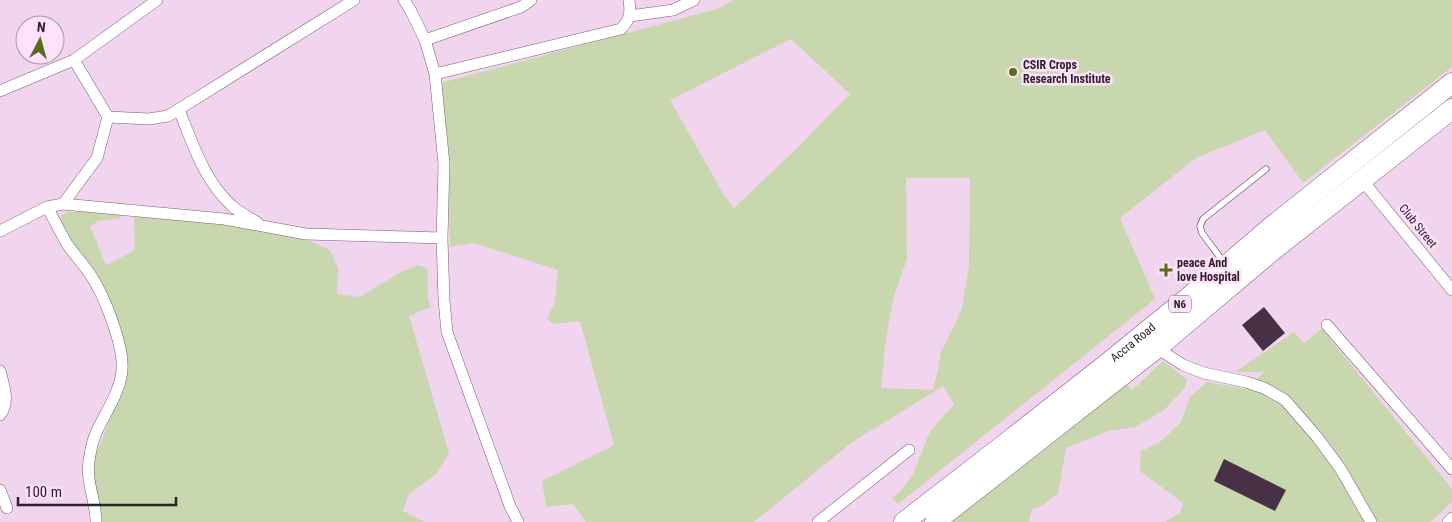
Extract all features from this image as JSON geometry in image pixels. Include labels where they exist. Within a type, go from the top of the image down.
[{"type":"highway","name":"Accra Road","points":[[904,522],[1001,448],[1200,288],[1270,227],[1452,83]]},
{"type":"highway","name":"Accra Road","points":[[935,522],[1157,348],[1272,251],[1452,109]]},
{"type":"street","points":[[0,91],[74,60],[157,0]]},
{"type":"street","points":[[108,118],[149,119],[168,116],[354,0]]},
{"type":"street","points":[[404,0],[425,40],[435,74],[444,164],[442,238],[444,300],[448,332],[510,506],[518,522]]},
{"type":"street","points":[[425,40],[521,7],[531,0]]},
{"type":"street","points":[[435,74],[621,29],[630,16],[629,0]]},
{"type":"street","points":[[630,16],[673,10],[694,0]]},
{"type":"street","points":[[63,204],[97,158],[108,118],[74,60]]},
{"type":"street","points":[[179,110],[203,169],[216,190],[232,207],[262,225]]},
{"type":"street","name":"Club Street","points":[[1362,180],[1452,289]]},
{"type":"street","points":[[0,231],[47,207],[63,204],[224,219],[306,234],[442,238]]},
{"type":"street","points":[[47,207],[68,244],[100,292],[119,344],[122,360],[122,372],[118,388],[96,434],[89,456],[88,484],[93,500],[96,522]]},
{"type":"street","points":[[1327,325],[1452,469]]},
{"type":"street","points":[[1157,348],[1183,365],[1204,373],[1264,388],[1285,400],[1317,437],[1340,468],[1371,522]]},
{"type":"street","points":[[0,371],[5,388],[6,403],[0,415]]},
{"type":"street","points":[[818,522],[909,450]]},
{"type":"street","points":[[0,490],[7,508]]},
{"type":"street","points":[[1448,522],[1452,518]]},
{"type":"lane","points":[[1226,265],[1202,233],[1200,226],[1203,219],[1266,169]]},
{"type":"green space","points":[[734,0],[1452,0],[1452,67],[1303,183],[1265,130],[1196,158],[1120,218],[1155,299],[898,504],[892,498],[900,492],[913,474],[930,431],[954,405],[943,386],[851,443],[754,522],[586,522],[573,504],[546,507],[542,481],[614,445],[580,321],[553,324],[547,319],[555,302],[558,270],[474,243],[450,247],[448,149],[441,83],[717,9]],"holes":[[[791,39],[850,94],[734,208],[724,195],[670,100]],[[906,178],[970,178],[969,265],[962,309],[941,352],[933,390],[881,388],[885,346],[893,299],[907,259]]]},
{"type":"green space","points":[[68,212],[119,212],[121,218],[98,221],[90,226],[106,265],[135,250],[134,214],[211,222],[305,239],[330,250],[338,268],[337,294],[360,297],[399,273],[418,265],[427,268],[428,300],[431,307],[409,316],[449,453],[438,472],[409,494],[403,511],[425,522],[100,522],[94,477],[94,460],[123,387],[123,341],[60,226],[62,215]]},
{"type":"green space","points":[[1322,329],[1452,489],[1452,502],[1431,522],[1165,522],[1180,513],[1183,503],[1140,471],[1141,451],[1159,443],[1181,422],[1190,397],[1207,382],[1247,389],[1264,372],[1235,372],[1294,332],[1304,343]]},
{"type":"green space","points":[[1163,361],[1187,380],[1185,388],[1165,409],[1136,427],[1108,431],[1066,448],[1058,493],[1043,505],[1032,509],[1029,522],[942,522],[1123,380],[1132,390]]},
{"type":"building","points":[[1264,307],[1285,333],[1263,351],[1242,325]]},
{"type":"building","points":[[1224,459],[1286,490],[1275,511],[1214,481]]},
{"type":"place","name":"CSIR Crops Research Institute","points":[[1013,72]]},
{"type":"place","name":"peace And love Hospital","points":[[1166,270]]}]
